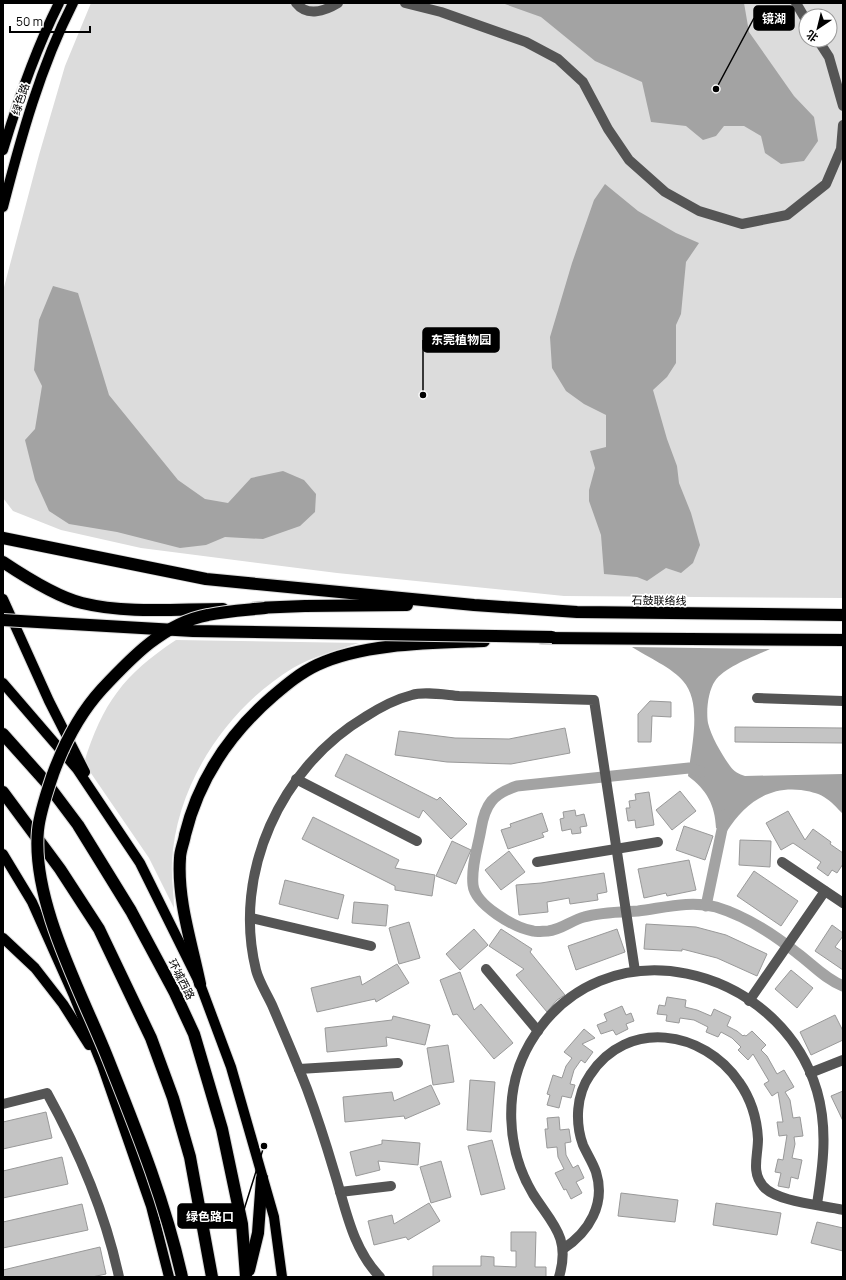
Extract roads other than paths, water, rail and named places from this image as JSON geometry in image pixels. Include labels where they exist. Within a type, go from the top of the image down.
[{"type":"highway","points":[[3,538],[206,579],[474,605]]},
{"type":"highway","points":[[3,562],[31,580],[73,600],[111,608],[265,608],[305,606],[474,605]]},
{"type":"highway","name":"石鼓联络线","points":[[474,605],[577,612],[843,615]]},
{"type":"highway","points":[[182,1277],[172,1232],[154,1176],[108,1058],[61,949],[45,900],[39,863],[38,831],[42,812],[59,758],[75,727],[92,701],[116,674],[164,632],[188,620],[207,615],[265,608]]},
{"type":"highway","points":[[3,620],[193,631],[843,640]]},
{"type":"highway","points":[[200,984],[182,900],[180,858],[189,818],[207,776],[227,742],[256,711],[292,680],[318,665],[345,656],[393,645],[552,637]]},
{"type":"highway","name":"环城西路","points":[[3,734],[46,781],[78,825],[131,911],[188,1020],[208,1077],[222,1129],[242,1224],[247,1277]]},
{"type":"highway","points":[[3,792],[60,869],[99,929],[151,1038],[173,1098],[190,1157],[212,1277]]},
{"type":"highway","points":[[247,1277],[258,1233],[262,1178]]},
{"type":"main road","name":"绿色路","points":[[3,150],[28,74],[45,32],[59,3]]},
{"type":"main road","name":"绿色路","points":[[3,207],[30,105],[56,37],[73,3]]},
{"type":"main road","points":[[3,599],[65,734],[107,812]]},
{"type":"main road","points":[[3,683],[55,742],[107,812],[140,863],[200,984],[231,1067],[274,1218],[282,1277]]},
{"type":"main road","points":[[3,854],[32,902],[74,996],[102,1065],[151,1206],[169,1277]]},
{"type":"main road","points":[[3,938],[35,968],[58,998],[102,1065]]},
{"type":"lane","points":[[296,3],[300,7],[311,12],[318,12],[338,3]]},
{"type":"lane","points":[[405,3],[442,12],[526,42],[558,59],[583,82],[608,129],[629,160],[665,192],[699,211],[742,224],[787,215],[826,184],[841,149],[843,125]]},
{"type":"lane","points":[[823,48],[829,58],[843,106]]},
{"type":"lane","points":[[380,1277],[362,1254],[351,1230],[323,1136],[299,1069],[256,971],[251,937],[251,902],[256,867],[266,834],[281,802],[296,779],[324,748],[351,725],[381,707],[413,694],[594,700],[635,971]]},
{"type":"lane","points":[[757,698],[843,701]]},
{"type":"lane","points":[[296,779],[417,841]]},
{"type":"lane","points":[[537,862],[658,842]]},
{"type":"lane","points":[[782,862],[843,903]]},
{"type":"lane","points":[[749,1001],[825,891]]},
{"type":"lane","points":[[251,918],[371,946]]},
{"type":"lane","points":[[486,969],[538,1031]]},
{"type":"lane","points":[[559,1277],[562,1267],[563,1249],[558,1231],[550,1215],[534,1194],[522,1171],[514,1145],[511,1119],[512,1093],[519,1067],[530,1043],[545,1022],[564,1003],[585,988],[610,977],[635,971],[662,969],[688,972],[713,980],[749,1001],[778,1024],[794,1044],[810,1073],[817,1090],[823,1116],[825,1141],[817,1204]]},
{"type":"lane","points":[[563,1249],[575,1241],[586,1230],[594,1217],[598,1203],[599,1188],[596,1173],[580,1132],[579,1104],[582,1090],[588,1077],[607,1055],[625,1044],[646,1037],[674,1038],[688,1042],[718,1060],[729,1070],[743,1089],[753,1110],[758,1141],[755,1166],[757,1177],[763,1186],[771,1193],[781,1197],[843,1210]]},
{"type":"lane","points":[[810,1073],[843,1060]]},
{"type":"lane","points":[[299,1069],[398,1063]]},
{"type":"lane","points":[[3,1104],[47,1093],[62,1121],[88,1178],[99,1208],[119,1277]]},
{"type":"lane","points":[[340,1192],[391,1186]]},
{"type":"waterway","points":[[702,772],[689,768],[517,786],[509,789],[496,797],[485,813],[473,871],[473,885],[475,893],[488,908],[497,914],[516,925],[533,931],[553,930],[580,918],[604,913],[638,911],[686,904],[716,907],[738,915],[768,932],[803,957],[824,975],[843,986]]},
{"type":"waterway","points":[[706,906],[725,815]]},
{"type":"place","name":"镜湖","points":[[716,89]]},
{"type":"place","name":"东莞植物园","points":[[423,395]]},
{"type":"place","name":"绿色路口","points":[[264,1146]]}]
